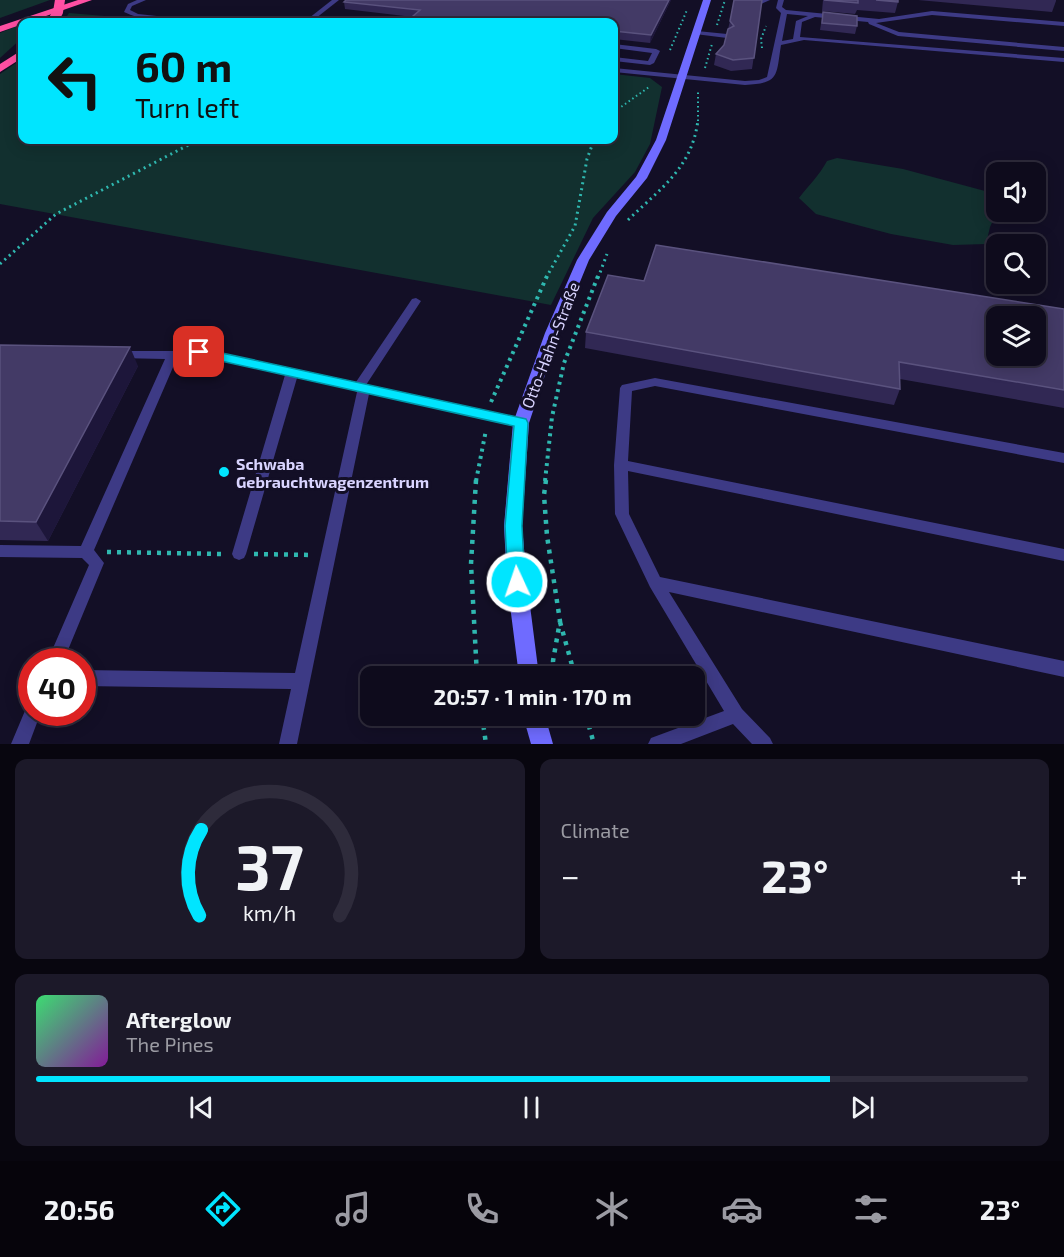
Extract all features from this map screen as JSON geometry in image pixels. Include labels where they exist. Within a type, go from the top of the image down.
[{"type":"highway","points":[[0,21],[62,0]]},
{"type":"highway","points":[[54,18],[62,0]]},
{"type":"highway","points":[[33,18],[87,0]]},
{"type":"highway","points":[[0,29],[18,23]]},
{"type":"highway","points":[[0,69],[18,56]]},
{"type":"street","name":"Otto-Hahn-Straße","points":[[528,666],[517,582],[513,526],[521,423],[552,333],[583,260],[611,215],[641,178],[661,140],[707,0]]},
{"type":"street","points":[[537,726],[542,744]]},
{"type":"lane","points":[[143,0],[130,5],[126,12],[136,16],[155,18]]},
{"type":"lane","points":[[312,18],[336,0]]},
{"type":"lane","points":[[781,0],[779,8],[784,12],[865,20],[893,20],[932,13],[1064,24]]},
{"type":"lane","points":[[618,70],[701,80],[760,82],[770,78],[773,72],[784,12]]},
{"type":"lane","points":[[796,39],[799,21],[806,17],[821,16]]},
{"type":"lane","points":[[865,20],[898,34],[1064,49]]},
{"type":"lane","points":[[697,33],[727,36]]},
{"type":"lane","points":[[778,44],[796,39],[1064,60]]},
{"type":"lane","points":[[618,46],[656,51],[650,63],[618,59]]},
{"type":"lane","points":[[288,744],[361,389],[416,301]]},
{"type":"lane","points":[[103,354],[173,355],[199,352],[521,423]]},
{"type":"lane","points":[[86,552],[173,355]]},
{"type":"lane","points":[[239,554],[292,373]]},
{"type":"lane","points":[[764,744],[736,715],[655,582],[622,514],[621,465],[626,388],[656,382],[1064,458]]},
{"type":"lane","points":[[621,465],[1064,555]]},
{"type":"lane","points":[[0,551],[86,552],[97,563],[61,648]]},
{"type":"lane","points":[[655,582],[1064,669]]},
{"type":"lane","points":[[96,678],[302,681]]},
{"type":"lane","points":[[657,744],[736,715]]},
{"type":"lane","points":[[20,744],[27,726]]},
{"type":"path","points":[[668,56],[687,9]]},
{"type":"path","points":[[763,56],[761,39],[766,24]]},
{"type":"path","points":[[624,225],[679,172],[693,151],[698,134],[698,90],[705,70]]},
{"type":"path","points":[[618,109],[654,84],[660,75]]},
{"type":"path","points":[[0,264],[56,214],[190,144]]},
{"type":"path","points":[[572,666],[560,621],[547,536],[544,495],[552,417],[564,363],[609,248]]},
{"type":"path","points":[[86,552],[328,555]]},
{"type":"path","points":[[553,666],[560,621]]},
{"type":"path","points":[[483,726],[484,743]]},
{"type":"path","points":[[589,726],[594,744]]},
{"type":"green space","points":[[0,0],[50,0],[0,18]]},
{"type":"green space","points":[[69,13],[128,18],[66,18]]},
{"type":"green space","points":[[18,26],[18,42],[0,58],[0,33]]},
{"type":"green space","points":[[18,62],[18,144],[618,144],[618,74],[650,78],[662,87],[650,144],[635,172],[593,218],[551,305],[0,204],[0,74]]},
{"type":"green space","points":[[837,158],[903,169],[985,191],[986,222],[992,222],[988,234],[986,234],[986,244],[953,245],[891,234],[816,214],[799,198],[827,161]]},
{"type":"building","points":[[346,0],[669,0],[651,35],[618,31],[618,18],[422,18],[412,17],[420,10],[344,2]]},
{"type":"building","points":[[734,0],[762,0],[754,58],[733,60],[716,54],[724,45],[728,29],[734,26],[730,21]]},
{"type":"building","points":[[824,0],[858,0],[858,3]]},
{"type":"building","points":[[823,12],[857,16],[857,26],[822,23]]},
{"type":"building","points":[[656,245],[1045,306],[986,306],[986,366],[1046,366],[1046,306],[1064,309],[1064,390],[899,362],[900,389],[586,332],[608,275],[644,281]]},
{"type":"building","points":[[0,345],[130,347],[36,522],[0,521]]},
{"type":"place","name":"Schwaba Gebrauchtwagenzentrum","points":[[224,472]]},
{"type":"route","points":[[199,352],[521,423],[513,526],[517,582]]}]
